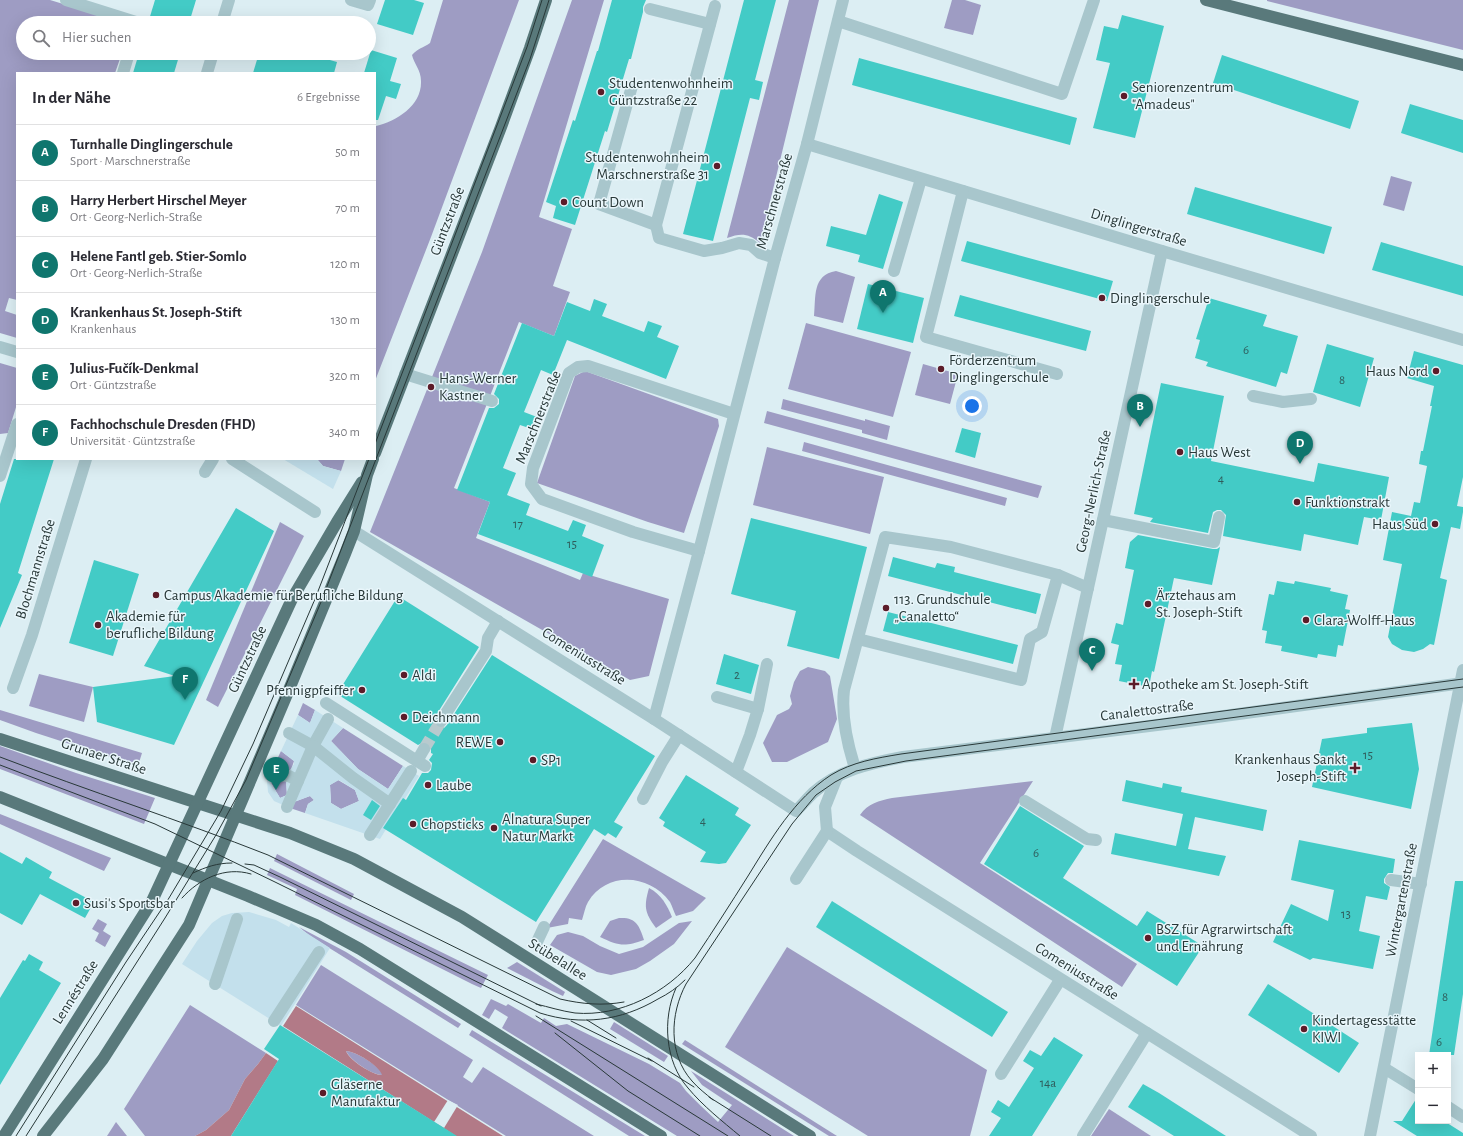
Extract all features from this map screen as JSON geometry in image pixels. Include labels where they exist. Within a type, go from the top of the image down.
[{"type":"main road","name":"Güntzstraße","points":[[376,450],[530,48],[546,0]]},
{"type":"main road","points":[[1206,0],[1463,65]]},
{"type":"main road","name":"Güntzstraße","points":[[209,879],[234,816],[288,692],[354,530],[367,475],[373,460]]},
{"type":"main road","name":"Güntzstraße","points":[[170,864],[292,599],[337,522],[367,475]]},
{"type":"main road","name":"Grunaer Straße","points":[[0,739],[234,816]]},
{"type":"main road","points":[[0,797],[209,879],[316,925],[360,949],[661,1136]]},
{"type":"main road","name":"Stübelallee","points":[[234,816],[278,829],[354,859],[462,917],[810,1136]]},
{"type":"main road","name":"Lennéstraße","points":[[4,1136],[152,901],[170,864]]},
{"type":"main road","points":[[43,1136],[103,1059],[184,933],[209,879]]},
{"type":"street","points":[[66,0],[116,16]]},
{"type":"street","points":[[224,16],[229,0]]},
{"type":"street","points":[[351,0],[368,5],[370,0]]},
{"type":"street","name":"Marschnerstraße","points":[[654,719],[700,551],[775,258],[807,144],[843,0]]},
{"type":"street","points":[[838,21],[1062,94],[1094,0]]},
{"type":"street","points":[[715,6],[656,225],[659,238],[704,251],[722,248],[739,242],[751,245],[760,253],[775,258]]},
{"type":"street","points":[[650,9],[710,24]]},
{"type":"street","points":[[123,72],[127,60]]},
{"type":"street","points":[[207,72],[211,60]]},
{"type":"street","points":[[632,86],[599,204],[656,225]]},
{"type":"street","name":"Dinglingerstraße","points":[[807,144],[1463,340]]},
{"type":"street","points":[[894,271],[921,179]]},
{"type":"street","points":[[963,191],[926,337],[1057,374]]},
{"type":"street","name":"Georg-Nerlich-Straße","points":[[1055,738],[1162,251]]},
{"type":"street","points":[[0,347],[16,352]]},
{"type":"street","name":"Marschnerstraße","points":[[700,551],[633,532],[542,499],[531,484],[533,468],[569,373],[578,367],[588,366],[734,414]]},
{"type":"street","points":[[405,374],[492,401]]},
{"type":"street","points":[[1253,396],[1283,402],[1311,399]]},
{"type":"street","points":[[0,476],[4,450],[16,426]]},
{"type":"street","name":"Blochmannstraße","points":[[13,688],[32,635],[86,460]]},
{"type":"street","points":[[205,472],[212,460]]},
{"type":"street","points":[[234,460],[315,512]]},
{"type":"street","points":[[1103,520],[1214,542],[1219,517]]},
{"type":"street","name":"Comeniusstraße","points":[[354,530],[654,719],[796,811]]},
{"type":"street","points":[[855,768],[844,719],[844,690],[885,537],[951,547],[1058,575],[1088,588]]},
{"type":"street","points":[[858,639],[1020,680],[1030,639],[1042,632],[1058,575]]},
{"type":"street","points":[[441,721],[486,651],[488,638],[498,621]]},
{"type":"street","points":[[736,772],[758,709],[767,664]]},
{"type":"street","name":"Wintergartenstraße","points":[[1370,1136],[1462,683],[1463,670]]},
{"type":"street","name":"Canalettostraße","points":[[796,811],[814,792],[837,777],[855,768],[876,762],[903,757],[1462,683]]},
{"type":"street","points":[[717,696],[758,709]]},
{"type":"street","points":[[326,703],[418,766]]},
{"type":"street","points":[[287,807],[314,746],[328,719]]},
{"type":"street","points":[[289,733],[314,746],[353,778],[390,804]]},
{"type":"street","points":[[643,799],[662,762],[679,735]]},
{"type":"street","points":[[370,835],[390,804],[418,766],[424,749]]},
{"type":"street","points":[[270,775],[289,776],[298,781]]},
{"type":"street","points":[[796,879],[827,831],[825,807],[837,777]]},
{"type":"street","points":[[1025,801],[1087,839],[1096,840]]},
{"type":"street","name":"Comeniusstraße","points":[[827,831],[856,851],[1147,1033],[1304,1134]]},
{"type":"street","points":[[1391,880],[1421,884]]},
{"type":"street","points":[[215,984],[238,919]]},
{"type":"street","points":[[536,944],[544,927]]},
{"type":"street","points":[[274,1021],[319,952]]},
{"type":"street","points":[[1001,1074],[1060,980]]},
{"type":"street","points":[[1083,1136],[1147,1033]]},
{"type":"street","points":[[1384,1068],[1416,1088]]},
{"type":"street","points":[[1451,1110],[1463,1117]]},
{"type":"shaded area","points":[[0,0],[50,0],[103,16],[16,16],[16,60],[120,60],[115,72],[16,72],[16,300],[9,298],[5,311],[16,315],[16,338],[0,333]]},
{"type":"shaded area","points":[[443,0],[519,0],[431,237],[376,378],[376,126],[384,124],[400,116],[413,104],[420,90],[421,77],[412,55],[418,49],[430,43]]},
{"type":"shaded area","points":[[572,0],[604,0],[539,217],[572,229],[553,286],[570,292],[554,336],[519,322],[454,488],[490,502],[476,538],[580,580],[583,573],[669,599],[649,676],[630,680],[370,532],[482,252]]},
{"type":"shaded area","points":[[789,0],[819,0],[760,243],[752,237],[744,235],[736,235],[727,238]]},
{"type":"shaded area","points":[[952,0],[965,0],[981,5],[973,35],[944,28]]},
{"type":"shaded area","points":[[1463,0],[1463,50],[1267,1]]},
{"type":"shaded area","points":[[1391,176],[1412,182],[1404,211],[1383,205]]},
{"type":"shaded area","points":[[836,271],[855,277],[843,323],[814,316],[816,294],[819,282],[828,273]]},
{"type":"shaded area","points":[[806,323],[911,352],[893,417],[788,389]]},
{"type":"shaded area","points":[[0,363],[16,368],[16,407],[8,433],[0,434]]},
{"type":"shaded area","points":[[923,364],[958,374],[950,404],[915,395]]},
{"type":"shaded area","points":[[585,371],[718,419],[719,426],[684,533],[537,483],[575,376]]},
{"type":"shaded area","points":[[783,399],[865,421],[865,419],[890,426],[887,440],[862,433],[862,430],[781,409]]},
{"type":"shaded area","points":[[767,411],[1042,486],[1038,498],[764,423]]},
{"type":"shaded area","points":[[804,442],[1007,498],[1005,506],[802,451]]},
{"type":"shaded area","points":[[767,447],[884,477],[870,534],[753,505]]},
{"type":"shaded area","points":[[285,460],[318,460],[323,466],[341,471],[333,489]]},
{"type":"shaded area","points":[[318,460],[345,460],[341,471],[323,466]]},
{"type":"shaded area","points":[[280,522],[304,536],[218,707],[206,700]]},
{"type":"shaded area","points":[[808,667],[825,671],[830,676],[837,719],[828,742],[787,762],[772,762],[763,743],[777,715],[789,709],[792,704],[790,696],[794,682],[800,671]]},
{"type":"shaded area","points":[[39,674],[93,687],[84,722],[29,706]]},
{"type":"shaded area","points":[[303,703],[315,710],[310,723],[298,715]]},
{"type":"shaded area","points":[[0,710],[142,753],[138,766],[0,720]]},
{"type":"shaded area","points":[[315,710],[343,728],[331,741],[358,769],[388,789],[403,766],[419,776],[380,839],[305,813],[308,804],[314,800],[310,796],[294,802],[290,808],[274,801],[268,792],[267,781],[273,768],[281,772],[290,770],[294,764],[294,761],[281,751],[298,715],[310,723]],"holes":[[[278,779],[286,781],[287,795],[280,798],[271,783]],[[339,780],[355,790],[359,801],[341,809],[331,803],[330,785]]]},
{"type":"shaded area","points":[[343,728],[403,766],[388,789],[358,769],[331,741]]},
{"type":"shaded area","points":[[0,746],[76,773],[155,798],[144,824],[0,769]]},
{"type":"shaded area","points":[[281,751],[294,761],[291,770],[281,772],[273,768]]},
{"type":"shaded area","points":[[278,779],[286,781],[287,795],[280,798],[271,783]]},
{"type":"shaded area","points":[[338,780],[355,790],[359,801],[341,809],[331,803],[330,785]]},
{"type":"shaded area","points":[[1033,781],[980,863],[1137,964],[1122,987],[860,815],[870,805],[892,798]]},
{"type":"shaded area","points":[[310,796],[314,800],[308,804],[305,813],[290,808],[294,802]]},
{"type":"shaded area","points":[[0,814],[111,858],[104,871],[0,824]]},
{"type":"shaded area","points":[[603,839],[706,898],[693,911],[676,916],[670,902],[651,886],[628,880],[617,881],[606,885],[596,892],[587,904],[582,920],[569,918],[568,924],[547,928]]},
{"type":"shaded area","points":[[277,854],[354,894],[351,900],[274,861]]},
{"type":"shaded area","points":[[270,868],[488,975],[481,988],[472,984],[295,895],[297,889],[267,875]]},
{"type":"shaded area","points":[[649,888],[657,893],[663,900],[672,917],[656,928],[649,918],[646,909],[646,900]]},
{"type":"shaded area","points":[[249,912],[276,920],[289,927],[291,923],[330,948],[281,1026],[182,964],[197,941],[212,923],[222,916],[232,913]]},
{"type":"shaded area","points":[[619,918],[629,919],[636,923],[644,940],[631,944],[617,944],[600,937],[610,921]]},
{"type":"shaded area","points":[[98,919],[107,924],[103,931],[111,936],[105,947],[95,941],[99,933],[92,929]]},
{"type":"shaded area","points":[[692,921],[674,944],[650,961],[636,969],[611,975],[597,972],[550,945],[557,935],[568,932],[583,936],[600,946],[619,954],[643,947],[679,923]]},
{"type":"shaded area","points":[[299,927],[346,952],[461,1024],[458,1028],[310,936]]},
{"type":"shaded area","points":[[787,947],[987,1070],[970,1136],[868,1136],[725,1047]]},
{"type":"shaded area","points":[[517,962],[565,992],[563,996],[507,968]]},
{"type":"shaded area","points":[[321,965],[473,1060],[463,1077],[472,1083],[483,1067],[594,1136],[506,1136],[296,1005]]},
{"type":"shaded area","points":[[491,999],[506,1006],[508,1004],[541,1023],[544,1018],[556,1026],[567,1024],[649,1064],[680,1083],[686,1091],[718,1122],[732,1105],[702,1085],[691,1071],[794,1136],[677,1136],[502,1028],[508,1017],[495,1009],[489,1019],[482,1015]]},
{"type":"shaded area","points":[[190,1005],[266,1053],[245,1079],[229,1110],[206,1130],[195,1136],[145,1136],[124,1109]]},
{"type":"shaded area","points":[[296,1006],[503,1136],[456,1136],[283,1026]],"holes":[[[346,1051],[355,1053],[372,1063],[377,1067],[382,1075],[373,1073],[362,1067],[352,1059]]]},
{"type":"shaded area","points":[[614,1022],[668,1056],[664,1062],[610,1029]]},
{"type":"shaded area","points":[[472,1030],[645,1136],[629,1136],[469,1035]]},
{"type":"shaded area","points":[[685,1040],[837,1136],[829,1136],[682,1044]]},
{"type":"shaded area","points":[[346,1051],[355,1053],[367,1060],[377,1067],[383,1075],[379,1075],[362,1067],[348,1055]]},
{"type":"shaded area","points":[[266,1053],[278,1061],[231,1136],[195,1136],[206,1130],[229,1110],[245,1079]]},
{"type":"shaded area","points":[[1109,1109],[1151,1136],[1091,1136]]},
{"type":"shaded area","points":[[116,1122],[127,1136],[107,1136]]},
{"type":"pier","points":[[448,1100],[458,1105],[444,1128],[434,1122]]},
{"type":"building","points":[[155,0],[196,0],[191,16],[150,16]]},
{"type":"building","points":[[385,0],[414,0],[424,3],[413,35],[377,24]]},
{"type":"building","name":"Studentenwohnheim Güntzstraße 22","points":[[612,0],[646,0],[631,59],[629,59],[607,132],[605,131],[575,225],[553,218],[556,206],[546,202],[598,51]]},
{"type":"building","name":"Studentenwohnheim Marschnerstraße 31","points":[[744,0],[776,0],[755,80],[763,82],[759,100],[750,98],[713,241],[683,234]]},
{"type":"building","name":"Seniorenzentrum \"Amadeus\"","points":[[1122,15],[1164,26],[1135,138],[1093,128],[1110,63],[1096,60],[1104,26],[1118,29]]},
{"type":"building","points":[[376,52],[397,58],[390,81],[401,84],[396,99],[386,96],[378,120],[376,120],[376,72],[364,72],[368,60],[376,60]]},
{"type":"building","points":[[1222,55],[1359,101],[1350,129],[1213,83]]},
{"type":"building","points":[[859,58],[1077,118],[1070,145],[852,85]]},
{"type":"building","points":[[137,60],[178,60],[174,72],[133,72]]},
{"type":"building","points":[[257,60],[330,60],[337,62],[334,72],[253,72]]},
{"type":"building","points":[[1410,104],[1463,120],[1463,153],[1401,133]]},
{"type":"building","points":[[1195,187],[1332,227],[1324,254],[1187,214]]},
{"type":"building","points":[[879,194],[903,202],[883,269],[858,262],[860,255],[826,246],[831,226],[866,235]]},
{"type":"building","points":[[967,241],[1113,281],[1107,301],[961,261]]},
{"type":"building","points":[[1381,242],[1463,266],[1463,296],[1372,270]]},
{"type":"building","points":[[868,284],[924,298],[913,343],[857,329]]},
{"type":"building","points":[[960,295],[1091,331],[1086,351],[954,316]]},
{"type":"building","points":[[1209,298],[1267,315],[1263,326],[1298,336],[1287,374],[1281,372],[1276,387],[1206,366],[1208,362],[1195,358],[1200,340],[1196,339]]},
{"type":"building","points":[[594,299],[607,304],[602,316],[644,332],[648,321],[662,326],[657,337],[679,346],[666,379],[567,340],[553,375],[541,370],[524,412],[537,417],[532,429],[520,425],[503,468],[516,473],[507,495],[530,504],[526,515],[568,531],[573,520],[586,525],[582,536],[604,545],[592,577],[478,534],[490,502],[457,490],[489,408],[494,408],[499,404],[499,399],[494,394],[522,323],[554,336],[567,302],[590,311]]},
{"type":"building","points":[[1327,344],[1374,358],[1360,407],[1313,392]]},
{"type":"building","name":"Haus Süd","points":[[1414,351],[1463,365],[1463,477],[1457,506],[1463,507],[1463,512],[1460,529],[1451,527],[1440,578],[1447,580],[1434,645],[1430,644],[1423,649],[1414,652],[1402,650],[1392,644],[1388,637],[1402,564],[1383,560],[1392,512],[1411,516],[1414,502],[1420,503],[1427,466],[1419,464],[1432,406],[1430,406],[1434,386],[1407,378]]},
{"type":"building","points":[[1161,383],[1224,396],[1211,461],[1314,482],[1318,463],[1389,477],[1381,520],[1364,517],[1358,545],[1304,534],[1301,551],[1223,536],[1226,515],[1221,510],[1213,512],[1208,533],[1150,522],[1153,518],[1134,514]]},
{"type":"building","points":[[962,428],[981,433],[975,458],[955,452]]},
{"type":"building","points":[[14,459],[54,460],[18,573],[22,575],[0,628],[0,504]]},
{"type":"building","points":[[236,508],[274,531],[174,745],[97,722],[93,687],[175,676],[144,666]]},
{"type":"building","points":[[751,518],[867,547],[839,659],[787,646],[796,611],[731,594]]},
{"type":"building","name":"Ärztehaus am St. Joseph-Stift","points":[[1138,535],[1213,549],[1220,547],[1212,585],[1174,578],[1154,672],[1152,671],[1149,687],[1119,681],[1122,665],[1115,664],[1119,645],[1111,643],[1116,623],[1123,625],[1134,570],[1125,568],[1130,542]]},
{"type":"building","points":[[893,557],[935,568],[937,563],[955,567],[954,572],[1041,594],[1036,614],[888,576]]},
{"type":"building","name":"Akademie für berufliche Bildung","points":[[94,560],[139,574],[113,656],[69,643]]},
{"type":"building","name":"Clara-Wolff-Haus","points":[[1277,581],[1294,584],[1295,581],[1331,588],[1330,591],[1348,595],[1345,609],[1350,610],[1343,646],[1338,645],[1336,657],[1318,654],[1317,658],[1281,651],[1282,646],[1265,643],[1267,631],[1262,630],[1269,594],[1274,595]]},
{"type":"building","name":"SP1","points":[[398,596],[479,647],[435,717],[434,724],[437,727],[444,728],[447,725],[492,655],[655,756],[614,822],[623,827],[616,838],[608,833],[605,836],[594,829],[536,922],[383,828],[403,798],[406,800],[422,773],[428,773],[431,770],[432,763],[429,760],[433,754],[431,753],[431,746],[424,742],[418,745],[337,694]]},
{"type":"building","points":[[888,612],[1018,645],[1013,664],[883,631]]},
{"type":"building","points":[[724,654],[759,665],[751,694],[716,684]]},
{"type":"building","points":[[1412,723],[1419,769],[1411,809],[1312,787],[1322,739],[1367,733],[1367,728]]},
{"type":"building","points":[[686,775],[739,808],[735,815],[751,825],[726,863],[719,864],[700,862],[706,852],[663,826],[665,822],[659,818]]},
{"type":"building","points":[[1126,780],[1162,788],[1163,783],[1182,787],[1181,792],[1267,810],[1263,831],[1195,817],[1188,849],[1226,856],[1219,876],[1111,854],[1115,833],[1176,846],[1183,814],[1122,801]]},
{"type":"building","points":[[372,800],[380,806],[371,820],[363,815]]},
{"type":"building","points":[[1020,806],[1084,846],[1063,878],[1137,926],[1147,911],[1203,946],[1177,986],[984,864]]},
{"type":"building","points":[[1299,840],[1395,859],[1393,873],[1388,873],[1384,879],[1384,883],[1390,887],[1387,900],[1366,896],[1359,931],[1380,936],[1373,969],[1313,958],[1310,960],[1273,942],[1291,904],[1328,921],[1334,890],[1291,880]]},
{"type":"building","points":[[0,852],[22,864],[26,857],[52,872],[49,878],[94,902],[85,918],[40,894],[22,925],[0,913]]},
{"type":"building","points":[[1455,881],[1463,881],[1463,994],[1454,1055],[1451,1055],[1451,1052],[1429,1052]]},
{"type":"building","points":[[832,901],[1008,1012],[992,1037],[816,927]]},
{"type":"building","points":[[29,954],[43,962],[39,970],[61,983],[0,1085],[0,998],[23,960],[25,961]]},
{"type":"building","name":"Kindertagesstätte KIWI","points":[[1268,984],[1359,1043],[1339,1073],[1248,1015]]},
{"type":"building","name":"Gläserne Manufaktur","points":[[280,1025],[457,1136],[231,1136],[279,1059],[264,1049]]},
{"type":"building","points":[[1054,1037],[1083,1055],[1032,1136],[989,1136],[1001,1118],[991,1112],[998,1100],[1009,1107],[1034,1068],[1023,1061],[1030,1050],[1041,1056]]},
{"type":"building","points":[[1143,1084],[1226,1136],[1174,1136],[1128,1107]]},
{"type":"building","points":[[1415,1101],[1415,1124],[1449,1124],[1463,1133],[1463,1136],[1417,1136],[1393,1121],[1402,1121]]},
{"type":"tunnel","points":[[424,749],[441,721]]},
{"type":"tram line","points":[[376,441],[527,47],[542,0]]},
{"type":"tram line","points":[[376,459],[530,59],[549,0]]},
{"type":"tram line","points":[[16,1136],[126,962],[169,898],[221,811],[253,744],[315,599],[369,460]]},
{"type":"tram line","points":[[26,1136],[165,918],[216,835],[246,780],[321,602],[376,460]]},
{"type":"tram line","points":[[536,1004],[575,1013],[609,1011],[625,1007],[641,1000],[657,992],[671,982],[684,971],[695,958],[784,821],[818,785],[831,775],[847,767],[874,759],[901,754],[1463,679]]},
{"type":"tram line","points":[[713,1100],[699,1089],[692,1081],[684,1070],[679,1059],[675,1046],[674,1034],[677,1008],[681,996],[686,984],[792,824],[816,795],[835,782],[856,771],[906,761],[1463,687]]},
{"type":"tram line","points":[[0,757],[268,855],[560,999],[592,1004],[624,1002]]},
{"type":"tram line","points":[[0,765],[155,824],[540,1013],[555,1017],[586,1020],[615,1017],[644,1006],[669,993],[685,980]]},
{"type":"tram line","points":[[193,873],[212,866],[232,863]]},
{"type":"tram line","points":[[245,864],[254,865],[280,877],[541,1006]]},
{"type":"tram line","points":[[182,898],[196,885],[213,876],[232,872],[251,874]]},
{"type":"tram line","points":[[676,988],[669,1013],[668,1026],[668,1040],[674,1066],[680,1078],[694,1095],[740,1136]]},
{"type":"tram line","points":[[536,1016],[728,1136]]},
{"type":"tram line","points":[[587,1020],[616,1038]]},
{"type":"tram line","points":[[571,1021],[652,1061]]},
{"type":"tram line","points":[[555,1033],[628,1091],[700,1136]]},
{"type":"tram line","points":[[648,1058],[694,1087]]},
{"type":"tram line","points":[[709,1097],[771,1136]]},
{"type":"place","name":"Studentenwohnheim Güntzstraße 22","points":[[601,92]]},
{"type":"place","name":"Seniorenzentrum \"Amadeus\"","points":[[1124,96]]},
{"type":"place","name":"Studentenwohnheim Marschnerstraße 31","points":[[717,166]]},
{"type":"place","name":"Count Down","points":[[564,202]]},
{"type":"place","name":"Dinglingerschule","points":[[1102,298]]},
{"type":"place","name":"Turnhalle Dinglingerschule","points":[[883,313]]},
{"type":"place","name":"Förderzentrum Dinglingerschule","points":[[941,369]]},
{"type":"place","name":"Haus Nord","points":[[1436,371]]},
{"type":"place","name":"Hans-Werner Kastner","points":[[431,387]]},
{"type":"place","name":"Harry Herbert Hirschel Meyer","points":[[1140,427]]},
{"type":"place","name":"Haus West","points":[[1180,452]]},
{"type":"place","name":"Krankenhaus St. Joseph-Stift","points":[[1300,464]]},
{"type":"place","name":"Funktionstrakt","points":[[1297,502]]},
{"type":"place","name":"Haus Süd","points":[[1435,524]]},
{"type":"place","name":"Campus Akademie für Berufliche Bildung","points":[[156,595]]},
{"type":"place","name":"Ärztehaus am St. Joseph-Stift","points":[[1148,604]]},
{"type":"place","name":"113. Grundschule „Canaletto“","points":[[886,608]]},
{"type":"place","name":"Clara-Wolff-Haus","points":[[1306,620]]},
{"type":"place","name":"Akademie für berufliche Bildung","points":[[98,625]]},
{"type":"place","name":"Helene Fantl geb. Stier-Somlo","points":[[1092,671]]},
{"type":"place","name":"Aldi","points":[[404,675]]},
{"type":"place","name":"Apotheke am St. Joseph-Stift","points":[[1134,684]]},
{"type":"place","name":"Pfennigpfeiffer","points":[[362,690]]},
{"type":"place","name":"Fachhochschule Dresden (FHD)","points":[[185,700]]},
{"type":"place","name":"Deichmann","points":[[404,717]]},
{"type":"place","name":"REWE","points":[[500,742]]},
{"type":"place","name":"SP1","points":[[533,760]]},
{"type":"place","name":"Krankenhaus Sankt Joseph-Stift","points":[[1355,768]]},
{"type":"place","name":"Laube","points":[[428,785]]},
{"type":"place","name":"Julius-Fučík-Denkmal","points":[[276,790]]},
{"type":"place","name":"Chopsticks","points":[[413,824]]},
{"type":"place","name":"Alnatura Super Natur Markt","points":[[494,828]]},
{"type":"place","name":"Susi's Sportsbar","points":[[76,903]]},
{"type":"place","name":"BSZ für Agrarwirtschaft und Ernährung","points":[[1148,938]]},
{"type":"place","name":"Kindertagesstätte KIWI","points":[[1304,1029]]},
{"type":"place","name":"Gläserne Manufaktur","points":[[323,1093]]}]
